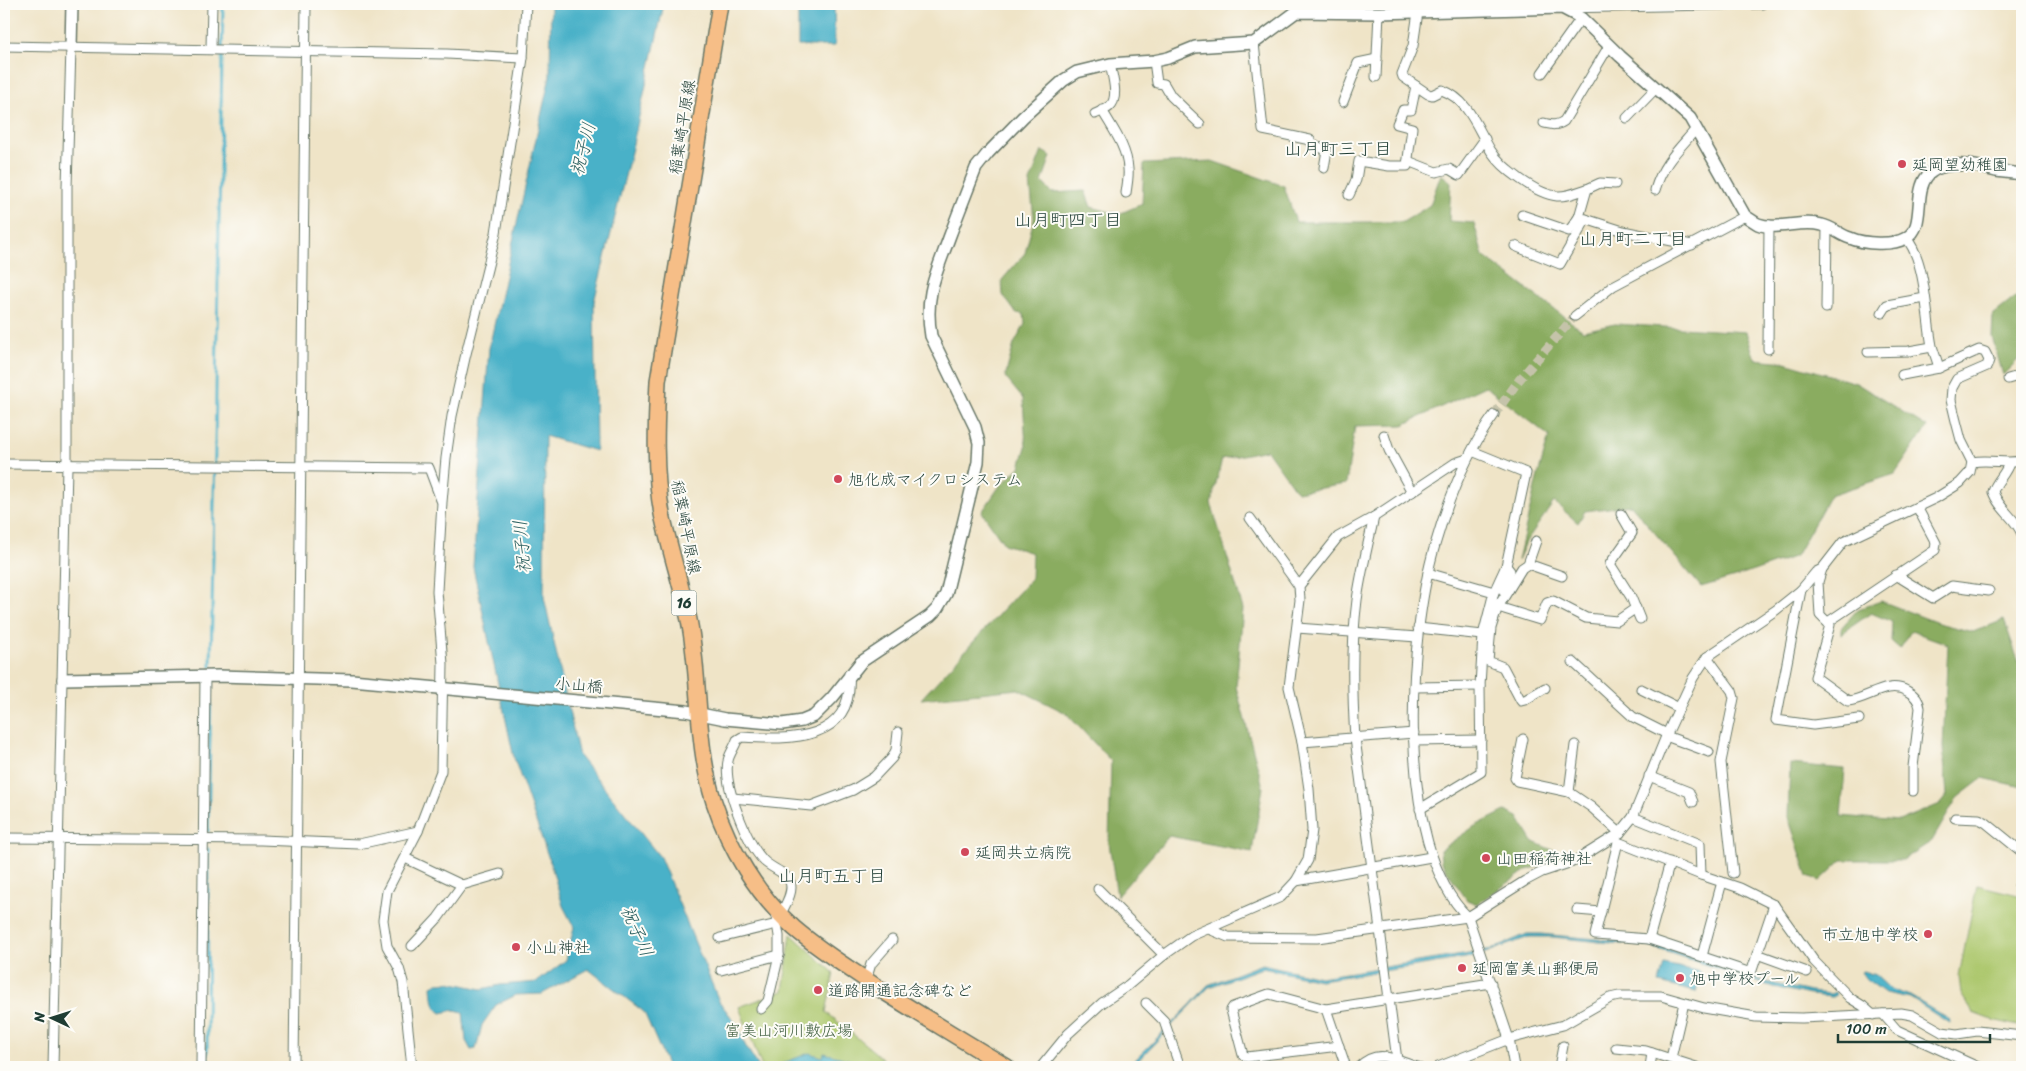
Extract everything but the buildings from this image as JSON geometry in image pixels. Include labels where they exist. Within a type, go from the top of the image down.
[{"type":"main road","name":"稲葉崎平原線","points":[[720,4],[658,381],[656,427],[662,512],[689,620],[692,713],[714,802],[729,838],[747,872],[777,915],[834,960],[1007,1067]]},
{"type":"street","points":[[53,1067],[67,466],[67,187],[72,4]]},
{"type":"street","points":[[212,4],[213,49]]},
{"type":"street","points":[[294,1067],[306,4]]},
{"type":"street","points":[[412,1067],[403,982],[399,968],[387,946],[383,920],[388,891],[418,831],[441,771],[444,688],[437,591],[442,502],[452,416],[496,233],[523,58],[526,4]]},
{"type":"street","points":[[1324,168],[1327,150],[1313,145],[1310,140],[1263,130],[1254,43],[1296,12],[1379,13],[1762,4]]},
{"type":"street","points":[[1562,8],[1582,18],[1609,46],[1690,118],[1745,216],[1758,224],[1799,223],[1827,227],[1851,239],[1870,242],[1890,242],[1906,238],[1914,230],[1918,218],[1919,197],[1924,180],[1934,170],[1966,164],[2022,174]]},
{"type":"street","points":[[1418,12],[1413,46],[1402,74],[1403,77],[1428,94],[1432,95],[1442,90],[1456,96],[1464,105],[1492,153],[1517,177],[1543,192],[1556,196],[1568,195],[1600,184],[1615,184]]},
{"type":"street","points":[[1376,77],[1379,13]]},
{"type":"street","points":[[1542,73],[1582,18]]},
{"type":"street","name":"小山橋","points":[[63,679],[205,676],[298,678],[444,688],[782,724],[802,722],[814,716],[832,698],[861,662],[930,616],[946,594],[978,462],[979,444],[975,427],[931,336],[928,320],[929,301],[933,279],[976,168],[988,153],[1023,118],[1064,80],[1078,72],[1110,64],[1154,61],[1168,58],[1195,47],[1254,43]]},
{"type":"street","points":[[4,46],[447,54],[523,58]]},
{"type":"street","points":[[1544,123],[1554,125],[1564,121],[1609,46]]},
{"type":"street","points":[[1343,102],[1358,63],[1377,59]]},
{"type":"street","points":[[1154,61],[1157,83],[1164,84],[1171,96],[1200,124]]},
{"type":"street","points":[[1110,64],[1114,90],[1113,100],[1110,106],[1098,112],[1126,156],[1129,169],[1126,193]]},
{"type":"street","points":[[1349,194],[1356,180],[1359,161],[1407,166],[1412,128],[1397,124],[1403,110],[1411,110],[1416,86]]},
{"type":"street","points":[[1627,118],[1656,88]]},
{"type":"street","points":[[1655,190],[1660,173],[1665,165],[1696,128]]},
{"type":"street","points":[[1408,161],[1436,172],[1449,169],[1459,175],[1485,139]]},
{"type":"street","points":[[1515,246],[1560,264],[1582,218],[1587,189]]},
{"type":"street","points":[[1522,215],[1569,231],[1582,218]]},
{"type":"street","points":[[1575,316],[1613,286],[1745,216]]},
{"type":"street","points":[[1582,218],[1623,231],[1692,245]]},
{"type":"street","points":[[1768,349],[1769,225]]},
{"type":"street","points":[[1826,308],[1827,227]]},
{"type":"street","points":[[1906,238],[1913,246],[1918,261],[1932,347],[1939,368]]},
{"type":"street","points":[[1882,314],[1888,305],[1925,298]]},
{"type":"street","points":[[1868,352],[1909,351],[1932,347]]},
{"type":"street","points":[[1902,374],[1939,368],[1979,350],[1985,352],[1988,356],[1987,366],[1957,379],[1952,388],[1952,400],[1961,440],[1972,462],[1970,472],[1960,483],[1917,508],[1843,542],[1822,569],[1818,582],[1818,604],[1820,615],[1830,625],[1816,673],[1816,679],[1848,701],[1890,686],[1901,687],[1913,693],[1919,700],[1920,708],[1913,767],[1913,791]]},
{"type":"street","points":[[2008,379],[2022,375]]},
{"type":"street","points":[[1494,415],[1469,455],[1435,545],[1428,573],[1417,632],[1414,737],[1422,826],[1431,857],[1457,907],[1468,917],[1509,1039],[1514,1067]]},
{"type":"street","points":[[1384,434],[1389,450],[1412,492]]},
{"type":"street","points":[[1299,586],[1338,537],[1374,517],[1469,455],[1526,474],[1506,566],[1494,592],[1483,635],[1480,686],[1481,772],[1420,809]]},
{"type":"street","points":[[1972,462],[1983,460],[2009,463],[2022,461]]},
{"type":"street","points":[[2009,463],[2007,471],[1995,487],[1994,492],[2006,514],[2016,522],[2022,534]]},
{"type":"street","points":[[4,464],[429,468],[442,502]]},
{"type":"street","points":[[1828,622],[1935,550],[1936,543],[1917,508]]},
{"type":"street","points":[[1621,514],[1632,533],[1610,564],[1631,597],[1640,619]]},
{"type":"street","points":[[1374,517],[1360,584],[1354,632],[1353,695],[1355,738],[1397,1060]]},
{"type":"street","points":[[1041,1067],[1068,1034],[1102,1003],[1127,986],[1164,955],[1191,936],[1282,897],[1296,881],[1308,860],[1312,830],[1309,789],[1302,742],[1289,686],[1300,600],[1299,586],[1250,518]]},
{"type":"street","points":[[1498,606],[1522,568],[1528,564],[1536,541]]},
{"type":"street","points":[[1528,564],[1562,576]]},
{"type":"street","points":[[1506,566],[1510,571],[1491,628],[1488,661],[1503,667],[1521,701],[1545,688]]},
{"type":"street","points":[[1209,929],[1228,937],[1317,938],[1468,917],[1525,881],[1542,872],[1575,861],[1617,837],[1633,818],[1666,735],[1693,678],[1707,657],[1776,610],[1802,590],[1816,572],[1822,569]]},
{"type":"street","points":[[1428,573],[1494,592]]},
{"type":"street","points":[[1896,575],[1933,598],[1952,586],[1989,590]]},
{"type":"street","points":[[1802,590],[1776,720],[1813,725],[1859,719]]},
{"type":"street","points":[[1498,606],[1540,620],[1547,603],[1553,602],[1586,618],[1617,621],[1636,608]]},
{"type":"street","points":[[1297,628],[1354,632],[1483,635]]},
{"type":"street","points":[[1707,657],[1732,691],[1734,698],[1721,762],[1733,873]]},
{"type":"street","points":[[1573,662],[1633,718],[1666,735],[1709,752]]},
{"type":"street","points":[[720,938],[777,915],[790,896],[791,888],[790,882],[786,877],[769,866],[750,843],[733,798],[728,782],[728,760],[737,740],[742,737],[782,740],[809,735],[834,723],[847,703],[851,689],[850,674]]},
{"type":"street","points":[[201,1067],[205,676]]},
{"type":"street","points":[[1414,686],[1480,686]]},
{"type":"street","points":[[1641,689],[1679,708]]},
{"type":"street","points":[[782,724],[782,740]]},
{"type":"street","points":[[733,798],[811,806],[853,790],[874,777],[892,758],[896,750],[898,732]]},
{"type":"street","points":[[1302,742],[1355,738],[1414,737],[1481,740]]},
{"type":"street","points":[[1523,739],[1515,778],[1517,781],[1569,792],[1591,807],[1617,837],[1701,875],[1740,888],[1774,905],[1814,961],[1850,998],[1873,1015]]},
{"type":"street","points":[[1569,792],[1575,745]]},
{"type":"street","points":[[1649,776],[1689,792],[1693,802]]},
{"type":"street","points":[[1633,818],[1700,844],[1701,875]]},
{"type":"street","points":[[1955,818],[1979,819],[1986,822],[2022,852]]},
{"type":"street","points":[[4,838],[58,837],[297,841],[359,844],[418,831]]},
{"type":"street","points":[[1617,837],[1595,935],[1649,939],[1751,973],[1774,905]]},
{"type":"street","points":[[1296,881],[1431,857]]},
{"type":"street","points":[[405,858],[462,885]]},
{"type":"street","points":[[1649,939],[1670,862]]},
{"type":"street","points":[[412,946],[438,918],[462,885],[500,874]]},
{"type":"street","points":[[1702,956],[1722,882]]},
{"type":"street","points":[[1098,889],[1164,955]]},
{"type":"street","points":[[1577,910],[1601,912]]},
{"type":"street","points":[[761,1008],[768,1001],[778,955],[777,915]]},
{"type":"street","points":[[866,980],[871,964],[892,940]]},
{"type":"street","points":[[1757,954],[1807,972]]},
{"type":"street","points":[[721,970],[778,955]]},
{"type":"street","points":[[1339,1046],[1244,1056],[1231,1010],[1233,1006],[1269,994],[1326,1009],[1491,983]]},
{"type":"street","points":[[1438,1067],[1509,1039],[1563,1025],[1610,998],[1619,996],[1660,996],[1684,1003],[1756,1017],[1802,1018],[1901,1013],[1912,1015],[1942,1032],[1957,1034],[1977,1031],[2022,1036]]},
{"type":"street","points":[[1146,1003],[1168,1030],[1180,1067]]},
{"type":"street","points":[[1671,1058],[1684,1003]]},
{"type":"street","points":[[1326,1009],[1346,1067]]},
{"type":"street","points":[[1883,1014],[1897,1030],[1978,1067]]},
{"type":"street","points":[[1559,1067],[1564,1046]]},
{"type":"street","points":[[1616,1048],[1646,1051],[1696,1067]]},
{"type":"street","points":[[1650,1067],[1652,1053]]},
{"type":"street","points":[[1359,1067],[1373,1057],[1388,1057],[1418,1067]]},
{"type":"green space","points":[[1042,151],[1051,156],[1042,182],[1052,193],[1085,191],[1091,207],[1119,214],[1142,204],[1144,164],[1212,161],[1284,186],[1296,222],[1403,222],[1430,205],[1441,174],[1451,182],[1449,221],[1474,223],[1483,256],[1583,331],[1615,324],[1746,332],[1755,359],[1785,362],[1856,383],[1927,427],[1895,474],[1830,495],[1796,556],[1701,587],[1631,505],[1585,511],[1578,523],[1554,502],[1527,540],[1518,560],[1549,436],[1485,386],[1403,425],[1355,426],[1346,484],[1297,492],[1267,450],[1222,459],[1211,503],[1243,609],[1236,687],[1263,787],[1252,852],[1169,836],[1117,896],[1109,843],[1111,761],[1066,713],[1018,689],[921,699],[1031,579],[1032,553],[1004,544],[982,512],[999,487],[1020,467],[1026,447],[1023,399],[1005,377],[1014,344],[1025,324],[1024,314],[1016,313],[1003,295],[1002,280],[1025,253],[1034,219],[1030,182]]},
{"type":"green space","points":[[2022,292],[2022,353],[2003,375],[1992,337],[1993,315]]},
{"type":"green space","points":[[1881,601],[1938,623],[1973,632],[2004,620],[2019,663],[2022,663],[2022,787],[1983,778],[1957,798],[1932,841],[1903,860],[1842,860],[1820,881],[1808,876],[1788,817],[1790,764],[1845,769],[1841,816],[1899,821],[1940,804],[1947,795],[1943,747],[1948,644],[1911,631],[1900,649],[1891,641],[1892,622],[1871,613],[1841,634],[1841,628],[1858,609]]},
{"type":"green space","points":[[1505,811],[1518,817],[1533,842],[1570,857],[1527,870],[1477,904],[1467,900],[1441,862],[1440,850],[1475,826]]},
{"type":"green space","points":[[1977,885],[2022,896],[2022,1027],[1973,1013],[1961,994],[1959,976]]},
{"type":"green space","name":"富美山河川敷広場","points":[[791,934],[834,973],[826,1012],[883,1059],[890,1067],[762,1067],[739,1007],[783,991]]},
{"type":"water","name":"祝子川","points":[[551,4],[664,4],[632,148],[594,302],[596,451],[545,436],[544,597],[579,756],[660,857],[719,1001],[737,1025],[745,1045],[759,1067],[668,1067],[644,1012],[588,969],[542,994],[516,995],[496,1005],[482,1025],[476,1049],[471,1050],[466,1041],[463,1012],[455,1010],[441,1013],[436,1008],[434,1001],[432,986],[438,983],[449,982],[482,989],[500,985],[537,982],[566,960],[574,927],[563,906],[514,758],[473,567],[489,348],[550,76]]},
{"type":"water","points":[[798,4],[834,4],[835,46],[798,46]]},
{"type":"water","points":[[1527,934],[1654,944],[1766,982],[1810,992],[1831,994],[1835,992],[1837,994],[1832,997],[1810,995],[1773,987],[1652,947],[1552,937],[1529,937],[1477,956],[1320,980],[1262,968],[1209,987],[1132,1067],[1128,1067],[1208,985],[1262,964],[1320,977],[1475,953],[1492,949]]},
{"type":"water","name":"旭中学校プール","points":[[1664,964],[1701,972],[1696,992],[1659,983]]},
{"type":"water","points":[[1861,972],[1875,975],[1890,989],[1910,996],[1950,1020],[1949,1023],[1910,998],[1885,993],[1866,979]]},
{"type":"water","points":[[809,1053],[823,1057],[824,1053],[877,1067],[773,1067]]},
{"type":"waterway","points":[[211,667],[223,4]]},
{"type":"waterway","points":[[208,831],[211,685]]},
{"type":"waterway","points":[[207,1067],[208,849]]},
{"type":"tunnel","points":[[1494,415],[1519,380],[1575,316]]},
{"type":"place","name":"延岡望幼稚園","points":[[1902,164]]},
{"type":"place","name":"旭化成マイクロシステム","points":[[838,479]]},
{"type":"place","name":"延岡共立病院","points":[[965,852]]},
{"type":"place","name":"山田稲荷神社","points":[[1486,858]]},
{"type":"place","name":"市立旭中学校","points":[[1928,934]]},
{"type":"place","name":"小山神社","points":[[516,947]]},
{"type":"place","name":"延岡富美山郵便局","points":[[1462,968]]},
{"type":"place","name":"旭中学校プール","points":[[1680,978]]},
{"type":"place","name":"道路開通記念碑など","points":[[818,990]]},
{"type":"district","name":"山月町三丁目","points":[[1338,149]]},
{"type":"district","name":"山月町四丁目","points":[[1068,220]]},
{"type":"district","name":"山月町二丁目","points":[[1633,239]]},
{"type":"district","name":"山月町五丁目","points":[[832,876]]}]
